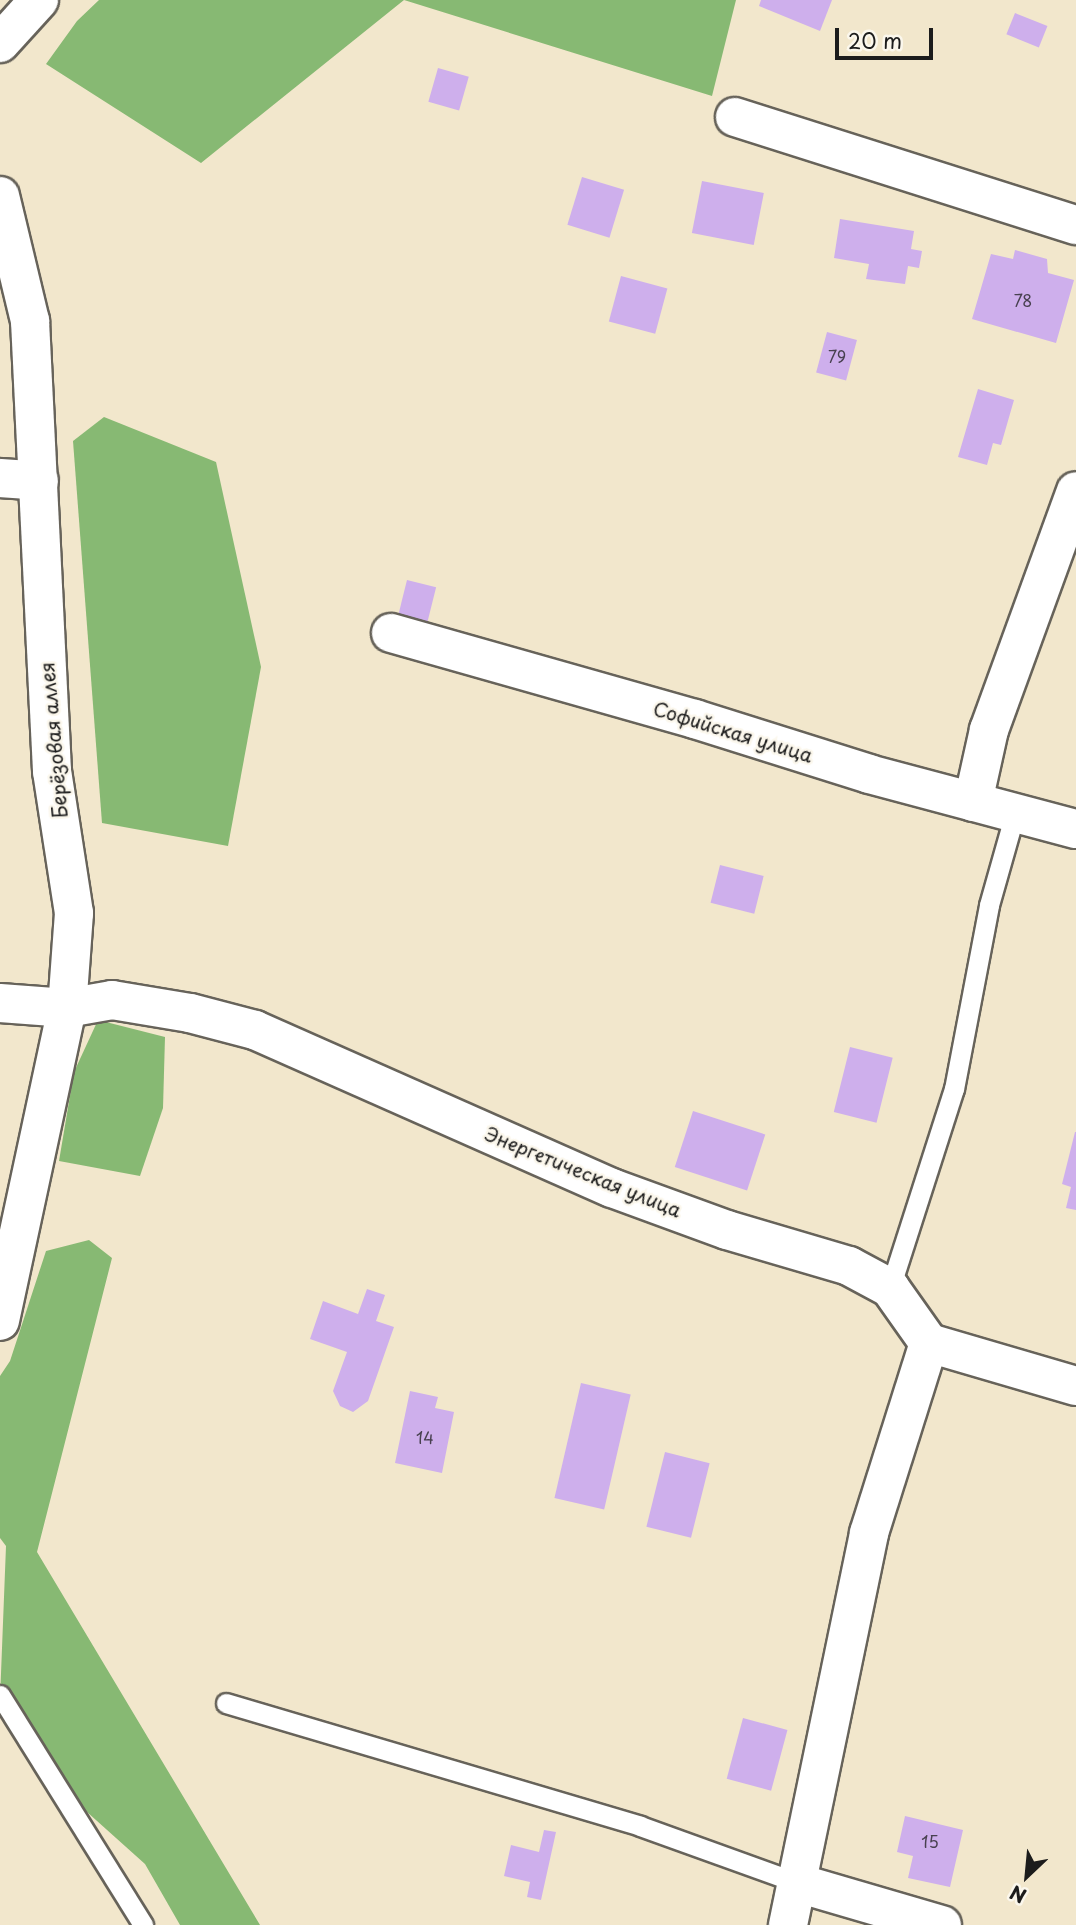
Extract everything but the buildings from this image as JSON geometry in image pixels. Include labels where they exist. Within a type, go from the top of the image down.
[{"type":"street","points":[[0,43],[39,0]]},
{"type":"street","points":[[735,117],[1076,225]]},
{"type":"street","name":"Берёзовая аллея","points":[[0,196],[30,321],[52,771],[74,914],[67,1008],[0,1321]]},
{"type":"street","points":[[0,478],[39,481]]},
{"type":"street","points":[[973,802],[989,730],[1076,491]]},
{"type":"street","name":"Софийская улица","points":[[391,634],[973,802],[1076,829]]},
{"type":"street","name":"Энергетическая улица","points":[[0,1003],[67,1008],[111,1000],[190,1013],[255,1030],[612,1188],[726,1230],[849,1266],[890,1288],[929,1343]]},
{"type":"street","points":[[788,1925],[869,1533],[929,1343],[1076,1386]]},
{"type":"street","points":[[798,1883],[942,1925]]},
{"type":"lane","points":[[890,1288],[954,1089],[989,905],[1015,813]]},
{"type":"lane","points":[[0,1695],[143,1925]]},
{"type":"lane","points":[[226,1703],[640,1826],[798,1883]]},
{"type":"green space","points":[[99,0],[404,0],[201,163],[46,64],[77,21]]},
{"type":"green space","points":[[404,0],[736,0],[712,96]]},
{"type":"green space","points":[[104,417],[216,462],[261,667],[228,846],[102,823],[73,441]]},
{"type":"green space","points":[[98,1020],[165,1037],[163,1108],[140,1176],[59,1161],[74,1072]]},
{"type":"green space","points":[[89,1240],[112,1258],[37,1552],[260,1925],[180,1925],[145,1864],[58,1786],[0,1699],[6,1546],[0,1538],[0,1376],[10,1361],[46,1251]]}]
